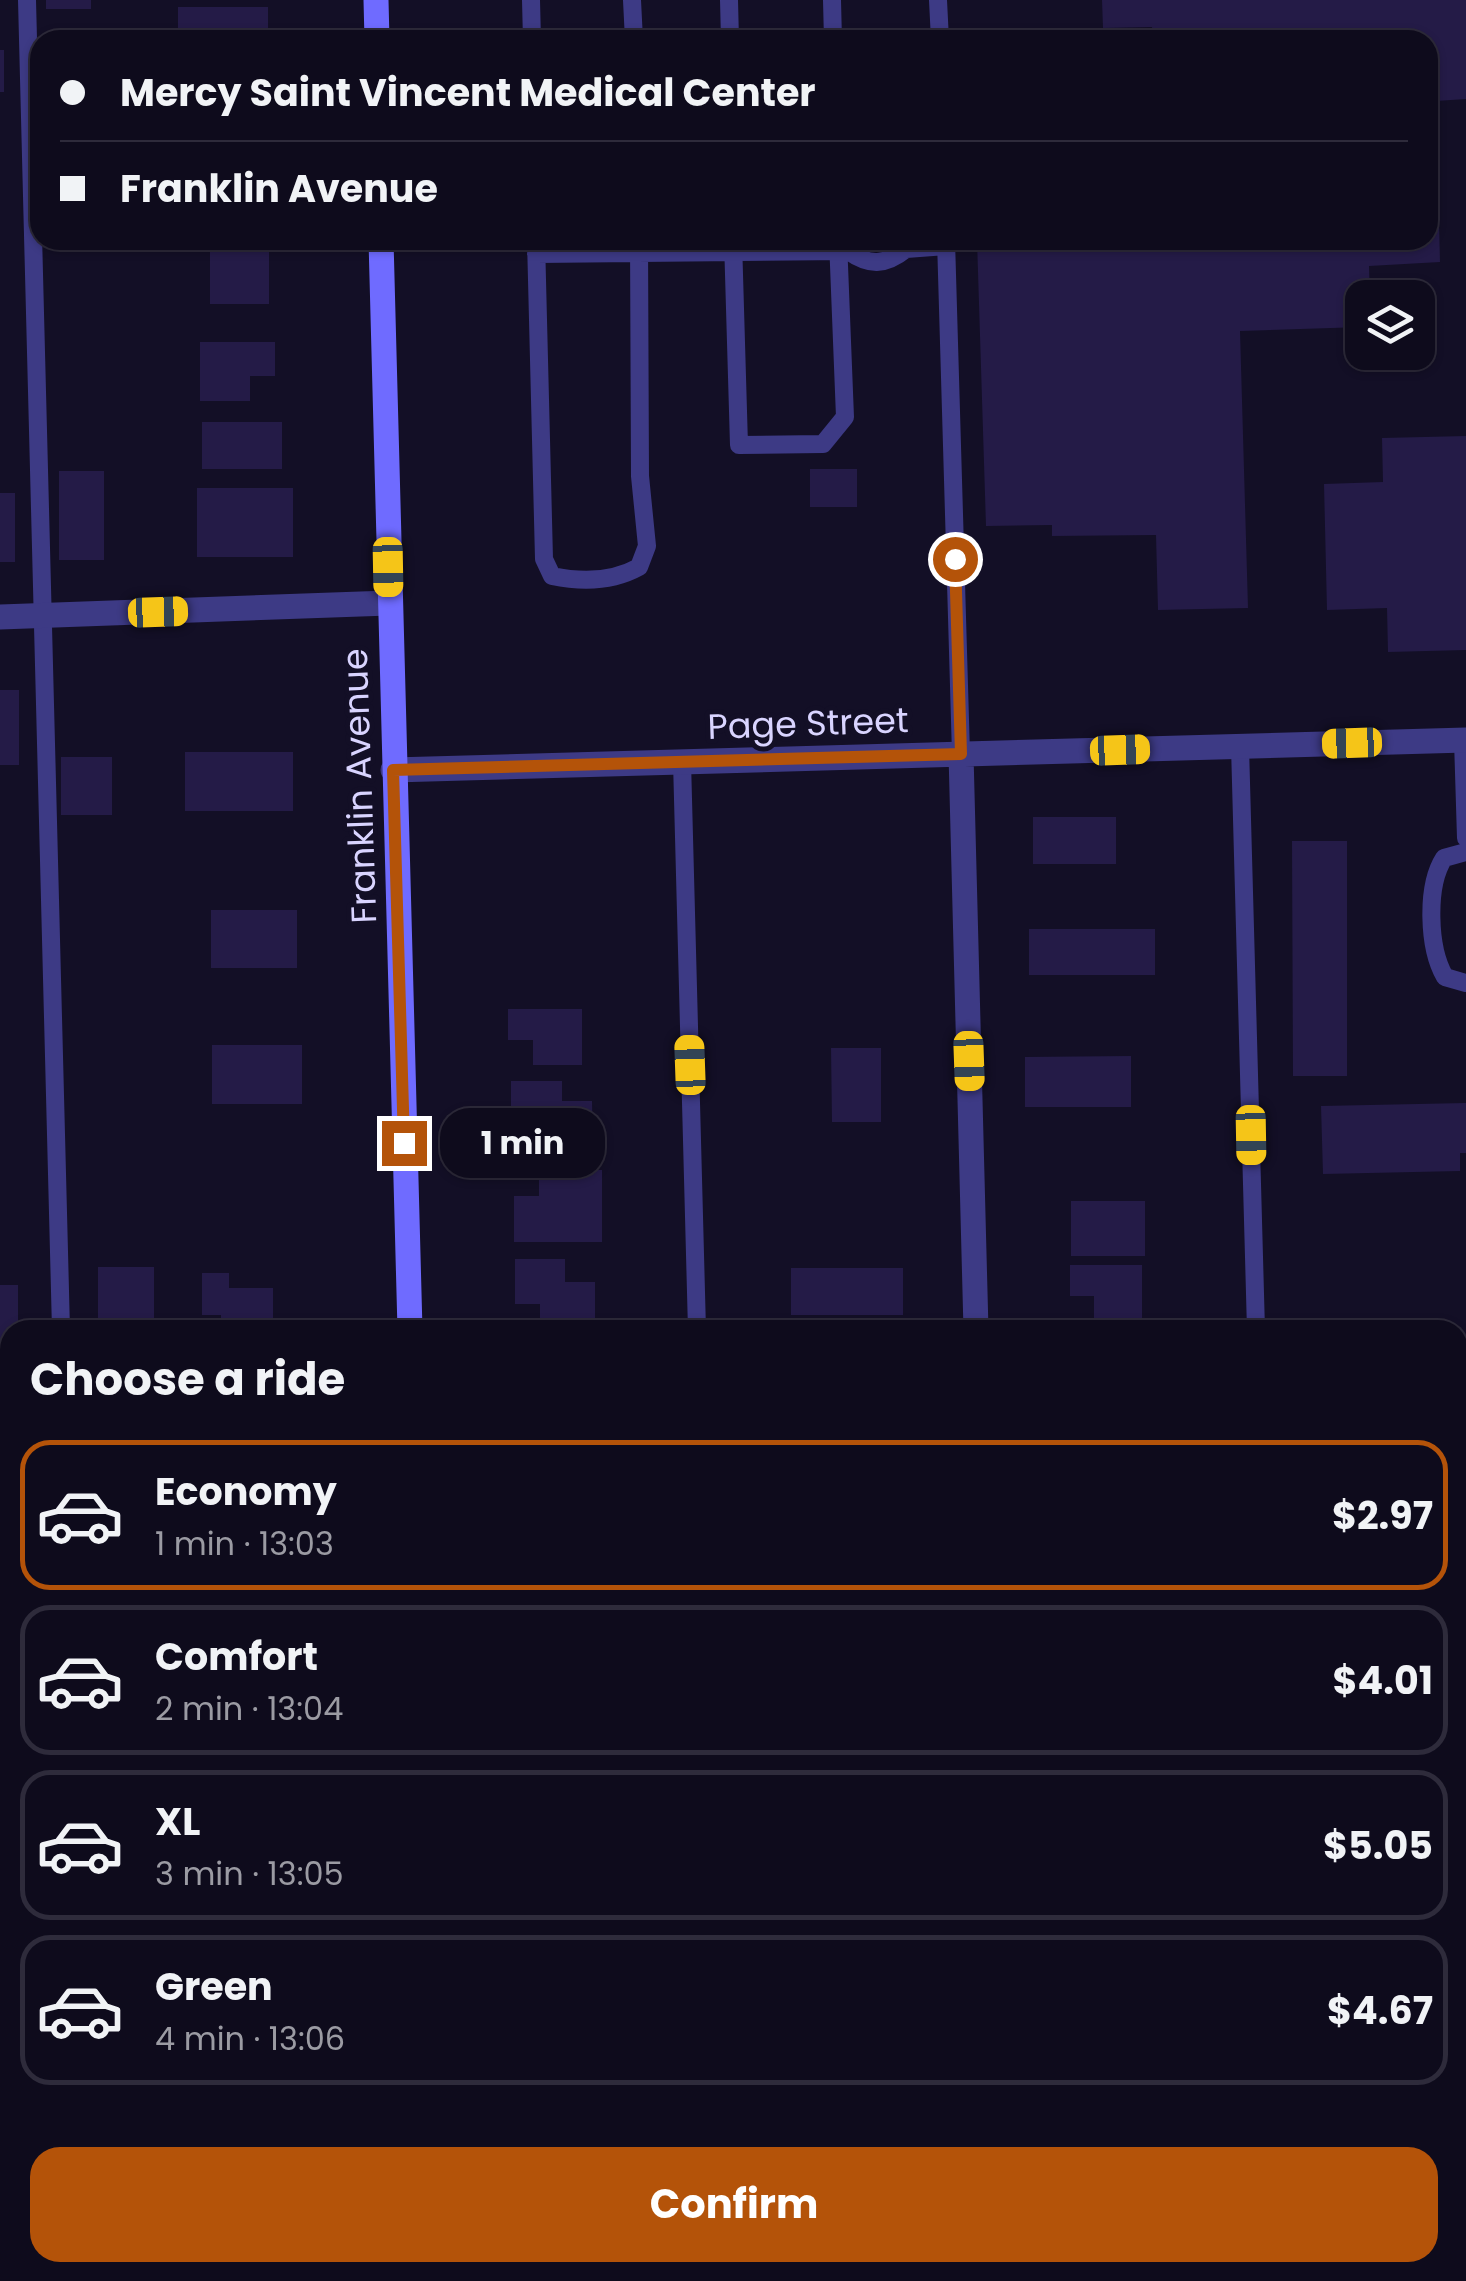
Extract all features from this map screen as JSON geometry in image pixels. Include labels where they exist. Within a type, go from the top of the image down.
[{"type":"street","points":[[376,0],[377,30]]},
{"type":"street","name":"Franklin Avenue","points":[[381,250],[410,1320]]},
{"type":"street","points":[[0,617],[389,603]]},
{"type":"street","name":"Page Street","points":[[393,770],[1464,740]]},
{"type":"street","points":[[961,754],[976,1320]]},
{"type":"lane","points":[[27,0],[30,116]]},
{"type":"lane","points":[[531,0],[532,30]]},
{"type":"lane","points":[[632,0],[634,30]]},
{"type":"lane","points":[[729,0],[730,30]]},
{"type":"lane","points":[[832,0],[833,30]]},
{"type":"lane","points":[[938,0],[940,30]]},
{"type":"lane","points":[[33,250],[60,1320]]},
{"type":"lane","points":[[536,250],[544,559],[552,576],[571,580],[620,577],[638,568],[646,546],[640,476],[639,250]]},
{"type":"lane","points":[[733,250],[740,445],[823,444],[845,418],[841,250]]},
{"type":"lane","points":[[846,250],[864,262],[890,262],[906,250]]},
{"type":"lane","points":[[946,250],[961,754]]},
{"type":"lane","points":[[1464,740],[1466,838]]},
{"type":"lane","points":[[1240,746],[1256,1320]]},
{"type":"lane","points":[[682,762],[696,1320]]},
{"type":"lane","points":[[1466,852],[1444,858],[1436,870],[1433,915],[1436,961],[1445,976],[1466,983]]},
{"type":"building","points":[[46,0],[91,0],[91,9],[46,9]]},
{"type":"building","points":[[1102,0],[1466,0],[1466,99],[1438,101],[1438,30],[1103,28]]},
{"type":"building","points":[[178,7],[268,7],[268,30],[178,30]]},
{"type":"building","points":[[0,50],[4,50],[4,92],[0,92]]},
{"type":"building","points":[[1438,182],[1440,262],[1369,266],[1369,280],[1345,280],[1345,328],[1240,331],[1248,608],[1158,610],[1156,535],[1052,536],[1052,525],[986,526],[977,250],[1438,250]]},
{"type":"building","points":[[210,250],[269,250],[269,304],[210,304]]},
{"type":"building","points":[[200,342],[275,342],[275,376],[250,376],[250,401],[200,401]]},
{"type":"building","points":[[202,422],[282,422],[282,469],[202,469]]},
{"type":"building","points":[[1466,436],[1466,650],[1388,652],[1387,608],[1327,610],[1324,484],[1383,482],[1382,438]]},
{"type":"building","points":[[810,469],[857,469],[857,507],[810,507]]},
{"type":"building","points":[[59,471],[104,471],[104,560],[59,560]]},
{"type":"building","points":[[197,488],[293,488],[293,557],[197,557]]},
{"type":"building","points":[[0,493],[15,493],[15,562],[0,562]]},
{"type":"building","points":[[0,690],[19,690],[19,765],[0,765]]},
{"type":"building","points":[[185,752],[293,752],[293,811],[185,811]]},
{"type":"building","points":[[61,757],[112,757],[112,815],[61,815]]},
{"type":"building","points":[[1033,817],[1116,817],[1116,864],[1033,864]]},
{"type":"building","points":[[1292,841],[1347,841],[1347,1076],[1293,1076]]},
{"type":"building","points":[[211,910],[297,910],[297,968],[211,968]]},
{"type":"building","points":[[1029,929],[1155,929],[1155,975],[1029,975]]},
{"type":"building","points":[[508,1009],[582,1009],[582,1065],[533,1065],[533,1040],[508,1040]]},
{"type":"building","points":[[212,1045],[302,1045],[302,1104],[212,1104]]},
{"type":"building","points":[[831,1048],[881,1048],[881,1122],[832,1122]]},
{"type":"building","points":[[1131,1056],[1131,1107],[1025,1107],[1025,1057]]},
{"type":"building","points":[[511,1081],[562,1081],[562,1101],[592,1101],[593,1151],[541,1151],[541,1125],[511,1126]]},
{"type":"building","points":[[1466,1103],[1466,1153],[1460,1153],[1460,1171],[1323,1174],[1321,1106]]},
{"type":"building","points":[[539,1170],[602,1170],[602,1242],[514,1242],[514,1196],[539,1196]]},
{"type":"building","points":[[1071,1201],[1145,1201],[1145,1256],[1071,1256]]},
{"type":"building","points":[[515,1259],[565,1259],[565,1282],[595,1282],[595,1320],[540,1320],[540,1304],[515,1304]]},
{"type":"building","points":[[1070,1265],[1142,1265],[1142,1320],[1094,1320],[1094,1296],[1070,1296]]},
{"type":"building","points":[[98,1267],[154,1267],[154,1320],[98,1320]]},
{"type":"building","points":[[791,1268],[903,1268],[903,1315],[791,1315]]},
{"type":"building","points":[[202,1273],[229,1273],[229,1288],[273,1288],[273,1320],[221,1320],[221,1315],[202,1315]]},
{"type":"building","points":[[0,1285],[18,1285],[18,1320],[0,1320]]},
{"type":"route","points":[[404,1143],[393,770],[961,754],[955,559]]}]
